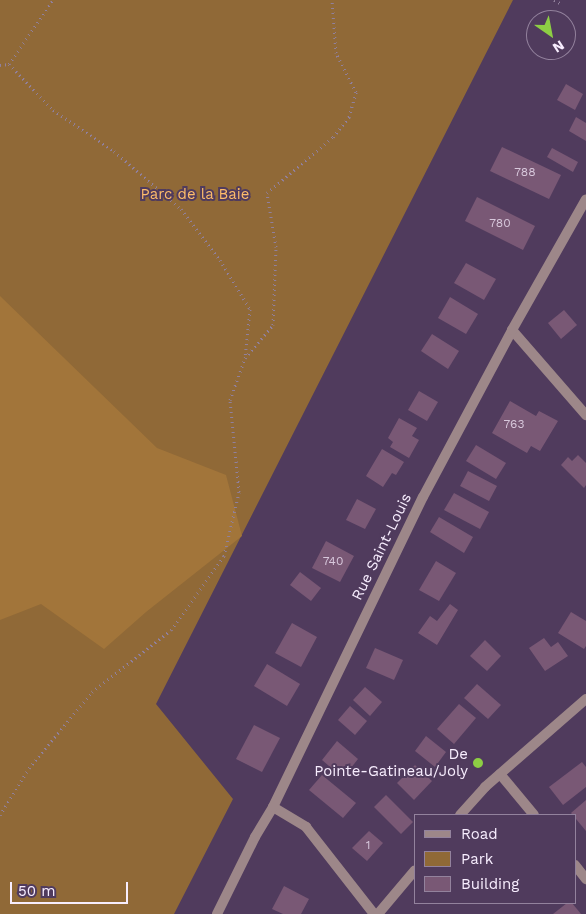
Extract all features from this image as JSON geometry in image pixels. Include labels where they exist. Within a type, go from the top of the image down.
[{"type":"street","name":"Rue Saint-Louis","points":[[216,914],[255,837],[274,807],[424,497],[512,330],[586,199]]},
{"type":"street","points":[[512,330],[586,415]]},
{"type":"street","points":[[461,814],[500,774],[586,699]]},
{"type":"street","points":[[500,774],[533,814]]},
{"type":"street","points":[[274,807],[306,827],[376,914],[414,871]]},
{"type":"street","points":[[576,866],[586,879]]},
{"type":"path","points":[[0,66],[9,64],[53,0]]},
{"type":"path","points":[[245,358],[273,325],[276,247],[266,193],[334,137],[349,118],[356,92],[336,53],[332,0]]},
{"type":"path","points":[[554,0],[562,4]]},
{"type":"path","points":[[0,815],[29,768],[92,692],[171,630],[224,556],[239,492],[230,400],[245,358],[250,309],[220,260],[181,209],[114,151],[53,110],[9,64]]},
{"type":"green space","name":"Parc de la Baie","points":[[0,0],[513,0],[156,704],[233,799],[174,914],[0,914]]},
{"type":"shaded area","points":[[0,296],[157,448],[226,475],[242,536],[146,612],[104,649],[41,604],[0,620]]},
{"type":"building","points":[[566,84],[583,94],[575,110],[557,100]]},
{"type":"building","points":[[576,117],[586,123],[586,141],[569,131]]},
{"type":"building","points":[[502,147],[561,175],[549,199],[490,171]]},
{"type":"building","points":[[552,148],[578,162],[573,172],[547,157]]},
{"type":"building","points":[[477,197],[535,226],[523,250],[465,221]]},
{"type":"building","points":[[466,263],[496,279],[484,300],[454,283]]},
{"type":"building","points":[[450,297],[478,314],[466,334],[438,318]]},
{"type":"building","points":[[564,310],[577,325],[561,339],[548,323]]},
{"type":"building","points":[[432,334],[459,351],[448,369],[421,351]]},
{"type":"building","points":[[419,391],[438,402],[427,421],[408,410]]},
{"type":"building","points":[[510,401],[536,416],[539,411],[558,421],[540,451],[531,446],[527,453],[492,433]]},
{"type":"building","points":[[399,418],[417,428],[412,436],[419,440],[409,458],[390,447],[393,442],[388,438]]},
{"type":"building","points":[[476,445],[506,463],[496,479],[466,461]]},
{"type":"building","points":[[382,449],[404,462],[396,475],[392,473],[383,487],[366,476]]},
{"type":"building","points":[[578,455],[586,463],[586,485],[584,488],[561,465],[568,457],[572,461]]},
{"type":"building","points":[[468,471],[497,486],[489,501],[460,486]]},
{"type":"building","points":[[454,493],[489,512],[480,529],[444,510]]},
{"type":"building","points":[[357,499],[376,509],[365,529],[346,520]]},
{"type":"building","points":[[439,517],[473,537],[464,553],[430,532]]},
{"type":"building","points":[[326,541],[354,556],[340,582],[312,568]]},
{"type":"building","points":[[436,561],[456,573],[439,601],[419,590]]},
{"type":"building","points":[[300,572],[321,588],[311,601],[290,585]]},
{"type":"building","points":[[450,604],[458,610],[437,645],[418,633],[430,616],[437,621]]},
{"type":"building","points":[[571,612],[586,621],[586,646],[584,649],[558,633]]},
{"type":"building","points":[[292,623],[317,637],[301,667],[275,653]]},
{"type":"building","points":[[544,638],[551,647],[558,642],[568,656],[545,671],[529,648]]},
{"type":"building","points":[[485,640],[501,656],[487,671],[470,656]]},
{"type":"building","points":[[375,648],[403,660],[394,680],[366,668]]},
{"type":"building","points":[[267,664],[300,684],[287,706],[254,686]]},
{"type":"building","points":[[477,684],[501,705],[488,719],[464,698]]},
{"type":"building","points":[[365,687],[382,702],[370,716],[353,700]]},
{"type":"building","points":[[459,704],[476,718],[454,744],[437,729]]},
{"type":"building","points":[[350,706],[367,721],[355,735],[338,720]]},
{"type":"building","points":[[254,725],[280,738],[262,772],[236,759]]},
{"type":"building","points":[[426,736],[446,752],[435,767],[415,751]]},
{"type":"building","points":[[337,741],[358,759],[343,778],[322,760]]},
{"type":"building","points":[[582,762],[586,767],[586,787],[563,805],[549,787]]},
{"type":"building","points":[[415,765],[432,781],[414,800],[397,783]]},
{"type":"building","points":[[322,775],[356,803],[343,818],[309,790]]},
{"type":"building","points":[[386,795],[413,822],[401,834],[374,807]]},
{"type":"building","points":[[586,800],[586,831],[576,819],[576,814],[571,813]]},
{"type":"building","points":[[369,831],[383,843],[367,861],[352,848]]},
{"type":"building","points":[[284,886],[309,899],[301,914],[283,914],[272,909]]},
{"type":"building","points":[[566,904],[573,904],[581,914],[553,914]]},
{"type":"place","name":"De Pointe-Gatineau/Joly","points":[[478,763]]}]
